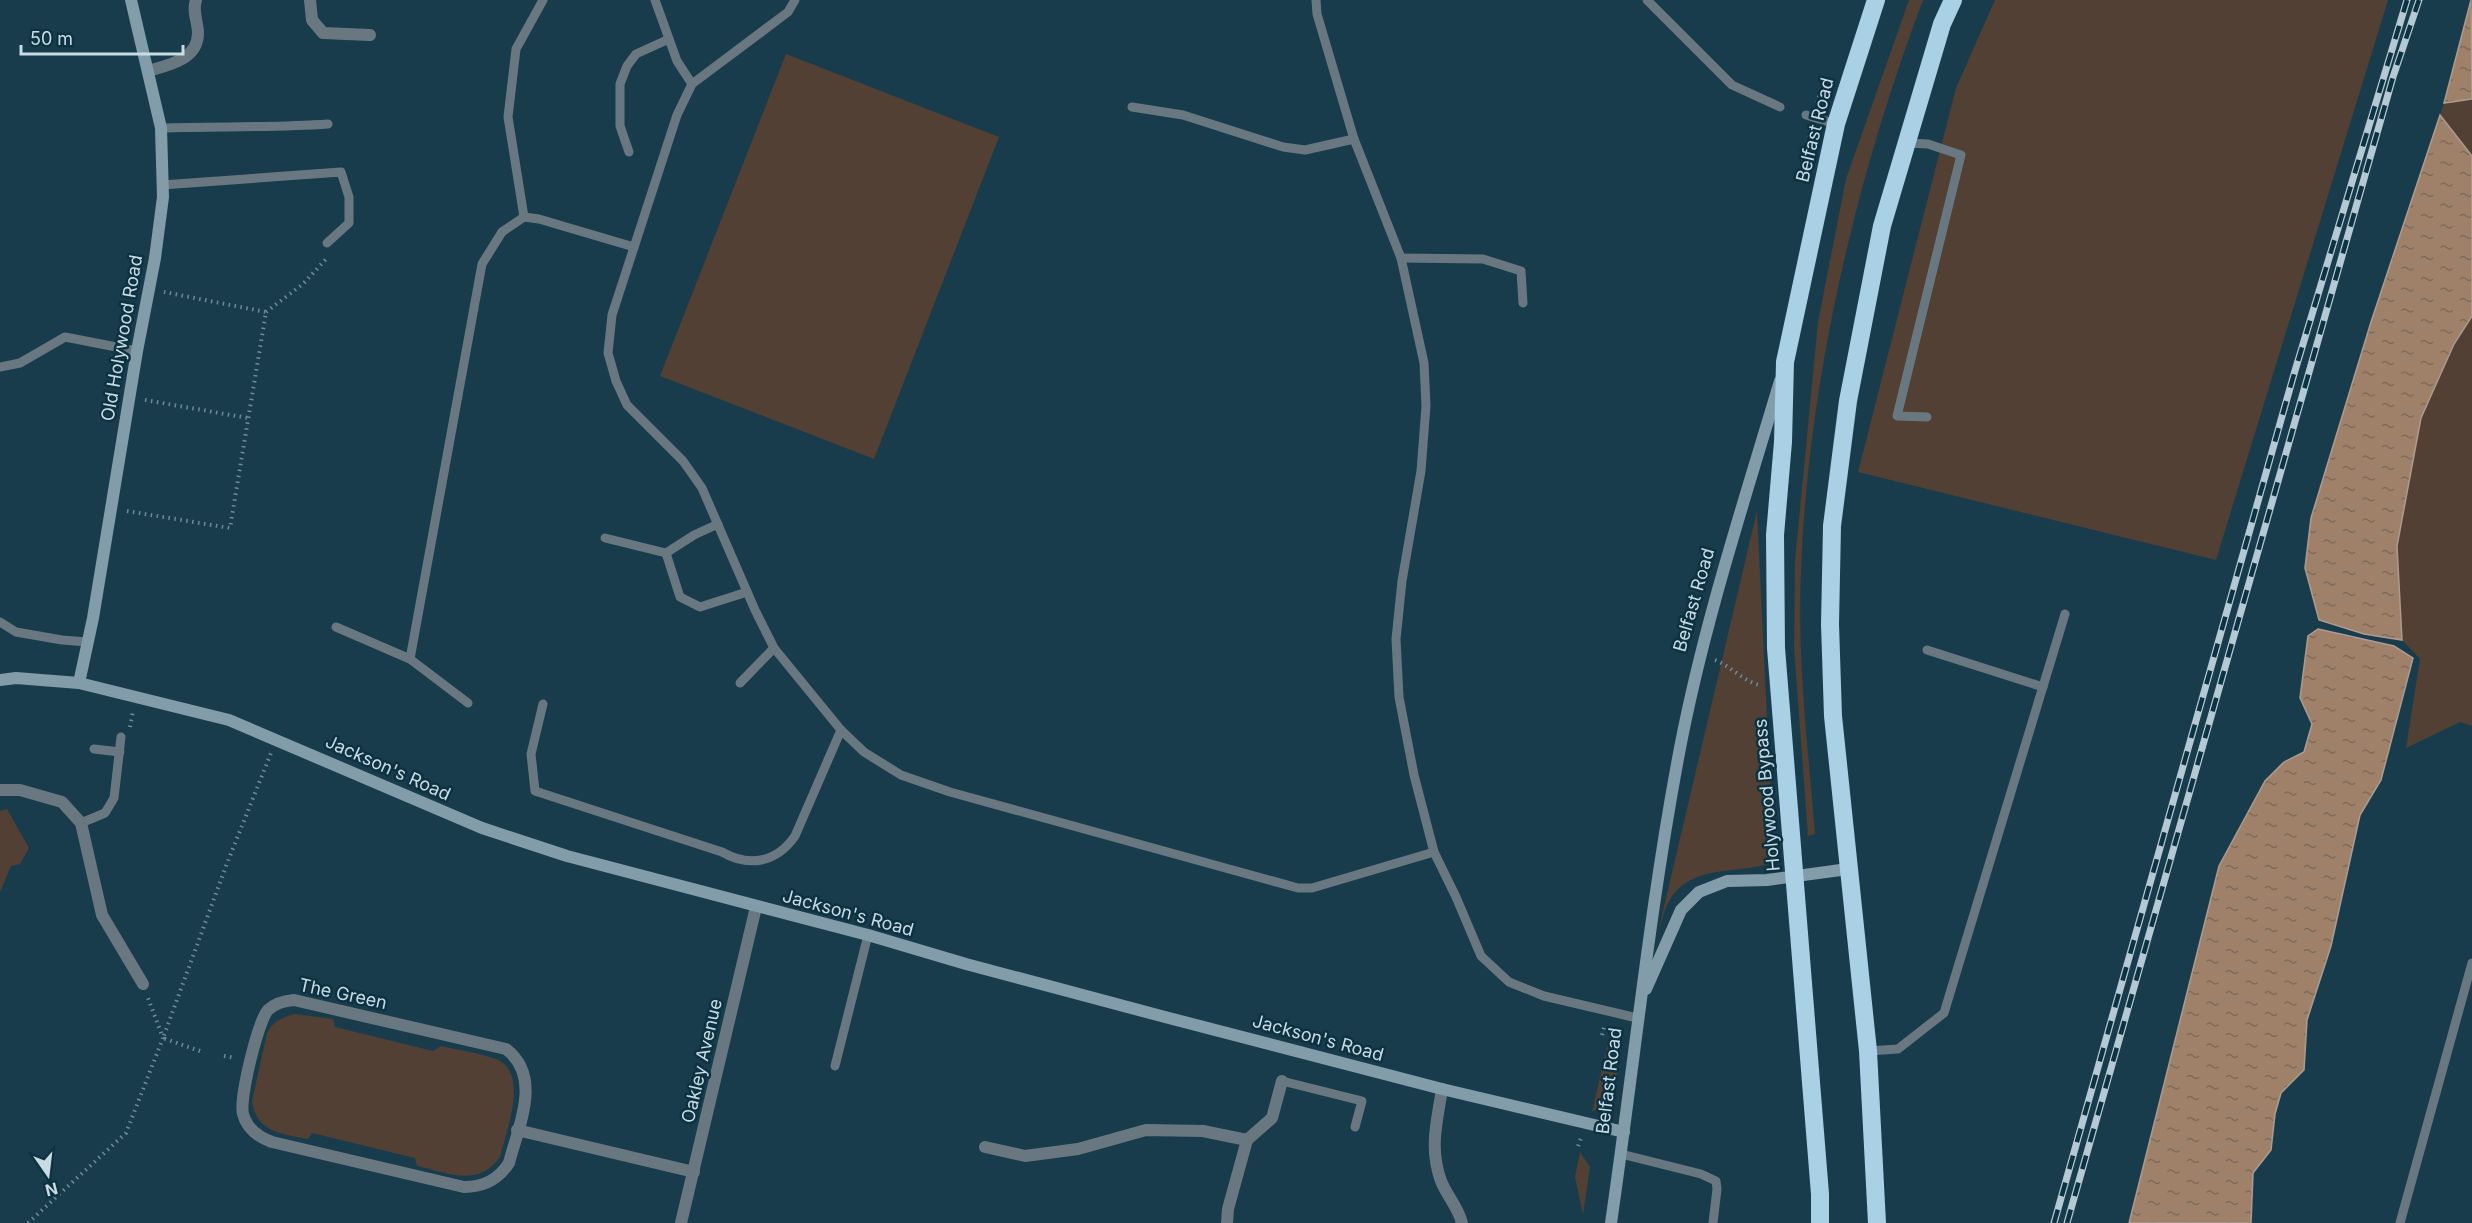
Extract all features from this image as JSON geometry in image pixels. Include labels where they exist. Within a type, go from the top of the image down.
[{"type":"highway","name":"Belfast Road","points":[[1785,362],[1836,124],[1876,0]]},
{"type":"highway","points":[[1877,1223],[1868,1051],[1833,716],[1830,624],[1832,526],[1853,369],[1882,226],[1942,24],[1953,0]]},
{"type":"highway","name":"Holywood Bypass","points":[[1785,362],[1783,442],[1774,535],[1776,648],[1796,877],[1820,1194],[1820,1223]]},
{"type":"street","name":"Old Holywood Road","points":[[79,683],[155,258],[162,185],[161,128],[131,0]]},
{"type":"street","points":[[148,71],[183,60],[193,50],[198,33],[196,0]]},
{"type":"street","points":[[310,0],[312,20],[323,33],[370,35]]},
{"type":"street","name":"Belfast Road","points":[[1611,1223],[1638,1012],[1680,749],[1700,654],[1785,362]]},
{"type":"street","name":"Jackson's Road","points":[[0,680],[16,678],[79,683],[229,720],[276,738],[482,828],[567,856],[868,935],[1120,1005],[1442,1089],[1624,1132]]},
{"type":"street","points":[[0,790],[20,790],[62,802],[81,823],[102,915],[142,984]]},
{"type":"street","points":[[1638,1012],[1678,916],[1699,892],[1727,881],[1796,877],[1848,869]]},
{"type":"street","name":"Oakley Avenue","points":[[681,1223],[756,907]]},
{"type":"street","name":"The Green","points":[[294,1000],[506,1049],[519,1061],[526,1077],[526,1094],[517,1130],[509,1163],[504,1171],[490,1182],[473,1187],[464,1187],[263,1139],[250,1128],[242,1103],[263,1017],[274,1005],[294,1000]]},
{"type":"street","points":[[1227,1223],[1228,1209],[1247,1140],[1272,1118],[1282,1081]]},
{"type":"street","points":[[1442,1089],[1433,1152],[1442,1182],[1459,1210],[1462,1223]]},
{"type":"street","points":[[517,1130],[694,1172]]},
{"type":"street","points":[[985,1147],[1025,1156],[1078,1149],[1146,1130],[1203,1131],[1247,1140]]},
{"type":"lane","points":[[524,217],[508,117],[516,49],[543,0]]},
{"type":"lane","points":[[655,0],[677,61],[692,84]]},
{"type":"lane","points":[[795,0],[788,12],[692,84],[677,116],[612,315],[608,353],[616,381],[627,405],[682,461],[702,488],[774,648],[841,730],[864,752],[901,775],[940,789],[1298,888],[1312,888],[1434,852]]},
{"type":"lane","points":[[1316,0],[1317,14],[1354,139],[1401,258],[1424,363],[1426,406],[1421,471],[1402,581],[1396,651],[1399,698],[1414,775],[1434,852],[1481,956],[1509,982],[1544,996],[1638,1012]]},
{"type":"lane","points":[[1647,0],[1732,85],[1780,107]]},
{"type":"lane","points":[[629,152],[620,126],[619,101],[623,75],[636,54],[669,39]]},
{"type":"lane","points":[[1132,108],[1183,115],[1283,147],[1305,150],[1354,139]]},
{"type":"lane","points":[[1806,115],[1836,124]]},
{"type":"lane","points":[[161,128],[276,128],[328,124]]},
{"type":"lane","points":[[1907,143],[1928,144],[1961,155],[1897,416],[1927,417]]},
{"type":"lane","points":[[162,185],[341,172],[349,197],[349,223],[331,246]]},
{"type":"lane","points":[[410,660],[482,264],[502,232],[524,217],[540,219],[634,247]]},
{"type":"lane","points":[[1401,258],[1482,258],[1521,271],[1523,303]]},
{"type":"lane","points":[[0,367],[20,363],[65,337],[137,351]]},
{"type":"lane","points":[[605,538],[666,553],[694,535],[718,524]]},
{"type":"lane","points":[[666,553],[680,597],[700,607],[747,591]]},
{"type":"lane","points":[[1868,1051],[1898,1049],[1944,1013],[2065,614]]},
{"type":"lane","points":[[0,622],[16,632],[88,642]]},
{"type":"lane","points":[[336,627],[410,660],[468,703]]},
{"type":"lane","points":[[740,683],[774,648]]},
{"type":"lane","points":[[1928,650],[2043,687]]},
{"type":"lane","points":[[543,704],[531,754],[535,790],[723,852],[732,858],[753,862],[783,851],[795,836],[841,730]]},
{"type":"lane","points":[[81,823],[105,813],[114,798],[121,737]]},
{"type":"lane","points":[[94,749],[120,752]]},
{"type":"lane","points":[[835,1066],[868,935]]},
{"type":"lane","points":[[2400,1223],[2472,963]]},
{"type":"lane","points":[[1282,1081],[1362,1101],[1355,1127]]},
{"type":"lane","points":[[1621,1154],[1701,1174],[1716,1181],[1718,1189],[1713,1223]]},
{"type":"path","points":[[112,508],[230,528],[266,312],[303,284],[331,246]]},
{"type":"path","points":[[149,290],[266,312]]},
{"type":"path","points":[[130,397],[248,418]]},
{"type":"path","points":[[1700,654],[1727,665],[1752,684],[1779,689]]},
{"type":"path","points":[[121,737],[129,728],[137,696]]},
{"type":"path","points":[[28,1223],[126,1133],[276,738]]},
{"type":"path","points":[[142,984],[163,1038],[200,1051]]},
{"type":"shaded area","points":[[1909,0],[1923,0],[1877,137],[1857,208],[1825,354],[1814,427],[1806,499],[1800,604],[1804,703],[1815,834],[1808,836],[1794,647],[1795,561],[1818,322],[1846,179]]},
{"type":"shaded area","points":[[1995,0],[2388,0],[2216,560],[1858,472],[1956,88]]},
{"type":"shaded area","points":[[786,54],[999,137],[874,459],[660,376]]},
{"type":"shaded area","points":[[2472,99],[2472,156],[2440,115],[2444,103]]},
{"type":"shaded area","points":[[2472,316],[2472,726],[2460,722],[2406,748],[2420,659],[2402,640],[2397,546],[2421,418],[2454,344]]},
{"type":"shaded area","points":[[1757,511],[1774,862],[1692,879],[1671,898],[1659,928]]},
{"type":"shaded area","points":[[7,809],[29,848],[20,864],[11,866],[0,892],[0,811]]},
{"type":"shaded area","points":[[295,1014],[333,1019],[335,1027],[433,1051],[441,1046],[496,1059],[506,1066],[512,1076],[514,1089],[513,1104],[500,1157],[491,1167],[482,1172],[462,1176],[417,1166],[415,1158],[312,1133],[308,1139],[272,1130],[259,1119],[252,1101],[267,1033],[279,1020]]},
{"type":"shaded area","points":[[1609,1038],[1619,1050],[1617,1079],[1608,1100],[1592,1112]]},
{"type":"shaded area","points":[[1580,1152],[1590,1167],[1583,1215],[1575,1177]]},
{"type":"water","points":[[2471,0],[2472,99],[2444,103]]},
{"type":"water","points":[[2440,115],[2472,156],[2472,316],[2454,344],[2421,418],[2397,546],[2402,640],[2364,634],[2319,620],[2305,568],[2311,518],[2371,322]]},
{"type":"water","points":[[2318,629],[2394,646],[2413,658],[2381,780],[2360,815],[2331,946],[2307,1020],[2304,1070],[2281,1093],[2275,1114],[2271,1150],[2253,1173],[2251,1223],[2129,1223],[2219,866],[2265,781],[2284,762],[2304,752],[2312,724],[2300,698],[2308,636]]},
{"type":"railway","points":[[2054,1223],[2294,374],[2407,0]]},
{"type":"railway","points":[[2067,1223],[2393,77],[2419,0]]}]
